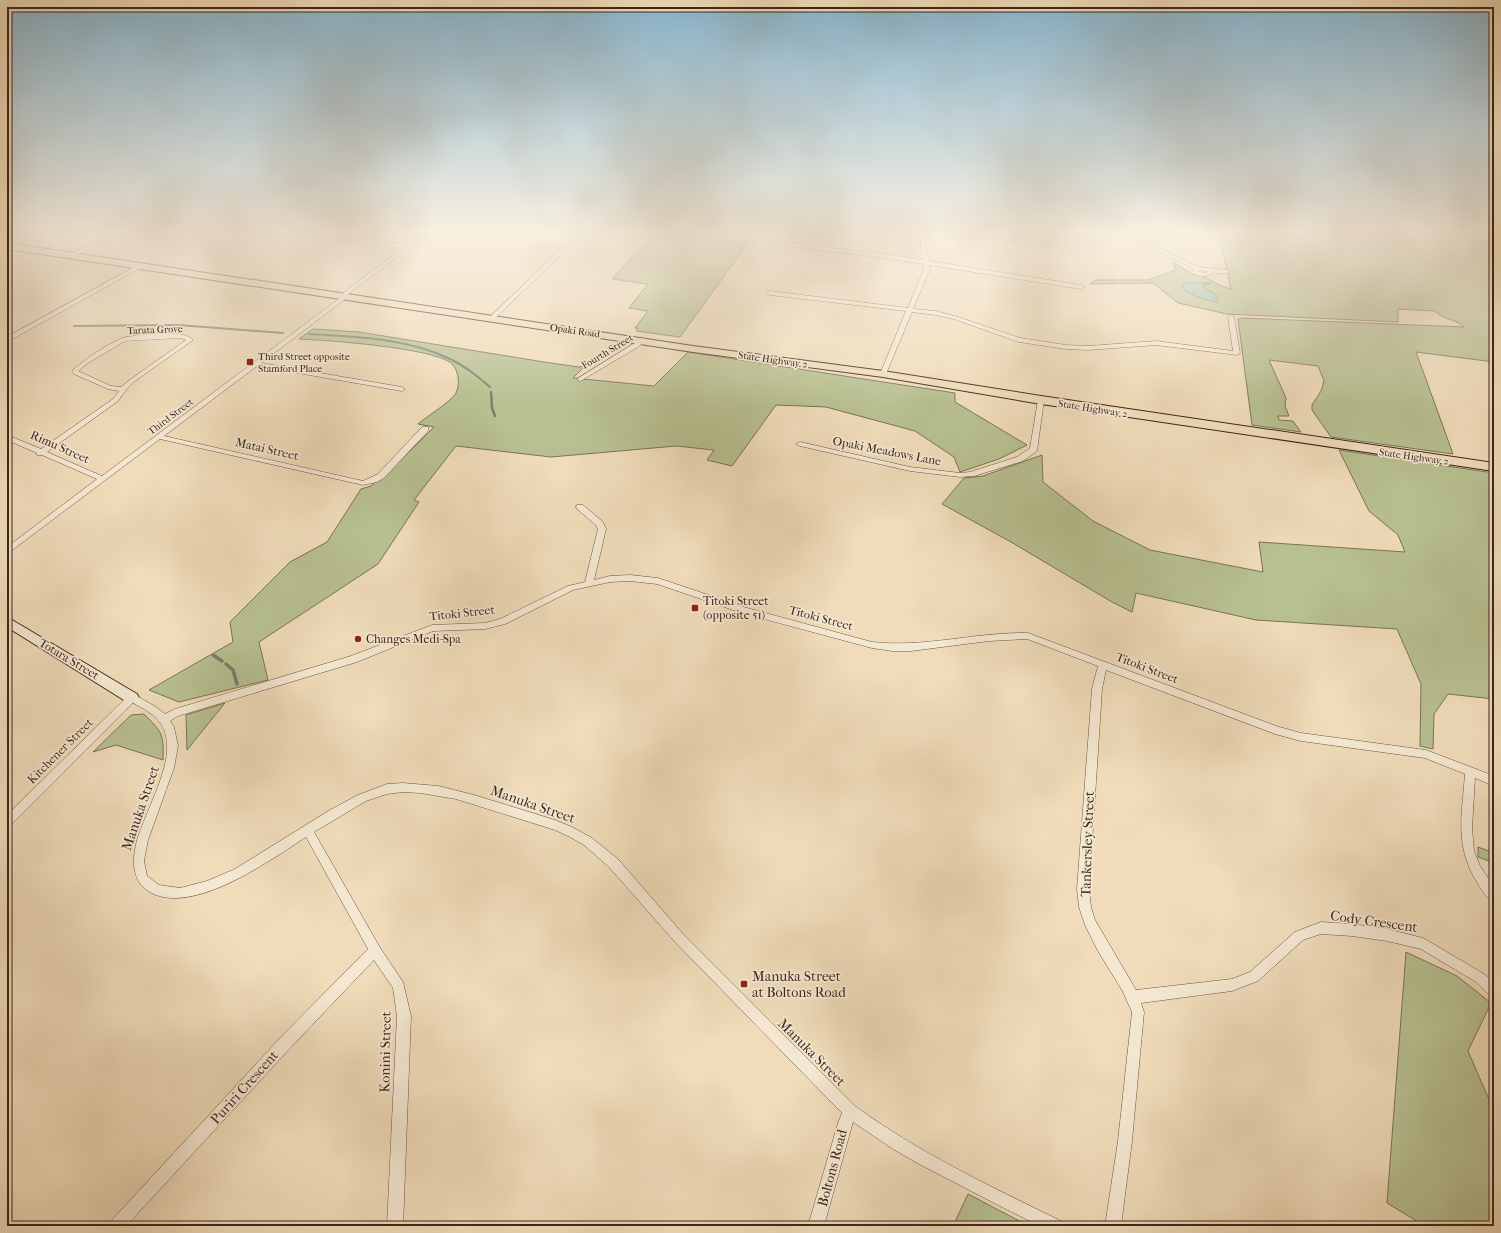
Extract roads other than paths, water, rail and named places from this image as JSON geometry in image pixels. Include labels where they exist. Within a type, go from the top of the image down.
[{"type":"highway","name":"Opaki Road","points":[[307,291],[693,348]]},
{"type":"highway","name":"State Highway 2","points":[[693,348],[883,374],[1041,400],[1494,468]]},
{"type":"street","points":[[7,340],[96,291]]},
{"type":"street","name":"Third Street","points":[[7,551],[256,364],[351,291]]},
{"type":"street","points":[[492,318],[521,291]]},
{"type":"street","points":[[883,374],[918,291]]},
{"type":"street","points":[[770,293],[854,305],[910,309],[956,318],[1010,338],[1042,344],[1077,348],[1156,343],[1237,353],[1231,317]]},
{"type":"street","name":"Tarata Grove","points":[[40,453],[116,400],[123,389],[133,380],[190,340],[180,336],[131,338],[123,340],[86,362],[75,371],[76,373],[110,388],[123,389]]},
{"type":"street","name":"Fourth Street","points":[[580,379],[636,346],[643,340]]},
{"type":"street","points":[[256,364],[402,389]]},
{"type":"street","name":"Opaki Meadows Lane","points":[[800,444],[910,469],[960,475],[971,474],[1031,453],[1034,449],[1041,400]]},
{"type":"street","name":"Matai Street","points":[[159,437],[359,482],[370,482],[381,476],[425,429]]},
{"type":"street","name":"Rimu Street","points":[[7,437],[40,453],[103,479]]},
{"type":"street","points":[[580,507],[600,524],[602,530],[589,583]]},
{"type":"street","name":"Titoki Street","points":[[163,720],[175,713],[354,659],[432,628],[485,626],[502,622],[552,596],[571,588],[589,583],[630,578],[652,580],[745,612],[892,649],[1016,635],[1028,636],[1262,725],[1301,738],[1426,754],[1494,781]]},
{"type":"street","name":"Totara Street","points":[[7,621],[132,698]]},
{"type":"street","name":"Tankersley Street","points":[[1103,664],[1097,688],[1083,889],[1085,908],[1093,928],[1134,998],[1138,1012],[1125,1141],[1113,1226]]},
{"type":"street","name":"Manuka Street","points":[[132,698],[147,706],[163,720],[169,727],[174,745],[173,755],[140,847],[137,862],[140,875],[152,888],[162,892],[173,893],[205,888],[244,869],[364,797],[378,791],[404,787],[432,789],[478,801],[572,832],[588,842],[606,858],[669,927],[850,1111],[873,1129],[950,1174],[1056,1226]]},
{"type":"street","name":"Kitchener Street","points":[[7,822],[132,698]]},
{"type":"street","points":[[1470,771],[1467,831],[1471,859],[1484,883],[1494,896]]},
{"type":"street","name":"Konini Street","points":[[308,831],[374,950],[399,986],[404,1016],[395,1226]]},
{"type":"street","name":"Cody Crescent","points":[[1134,998],[1232,984],[1254,977],[1299,936],[1321,928],[1352,930],[1388,935],[1423,944],[1480,978],[1494,990]]},
{"type":"street","name":"Puriri Crescent","points":[[116,1226],[286,1041],[374,950]]},
{"type":"street","name":"Boltons Road","points":[[816,1226],[845,1123],[850,1111]]},
{"type":"waterway","points":[[74,326],[178,325],[283,333]]},
{"type":"waterway","points":[[309,334],[381,340],[434,352],[455,362],[490,387]]},
{"type":"waterway","points":[[491,392],[492,408],[495,416]]},
{"type":"waterway","points":[[213,655],[222,661]]},
{"type":"waterway","points":[[226,664],[233,670],[237,684]]},
{"type":"place","name":"Third Street opposite Stamford Place","points":[[250,362]]},
{"type":"place","name":"Titoki Street (opposite 51)","points":[[695,608]]},
{"type":"place","name":"Changes Medi-Spa","points":[[358,639]]},
{"type":"place","name":"Manuka Street at Boltons Road","points":[[744,984]]}]
